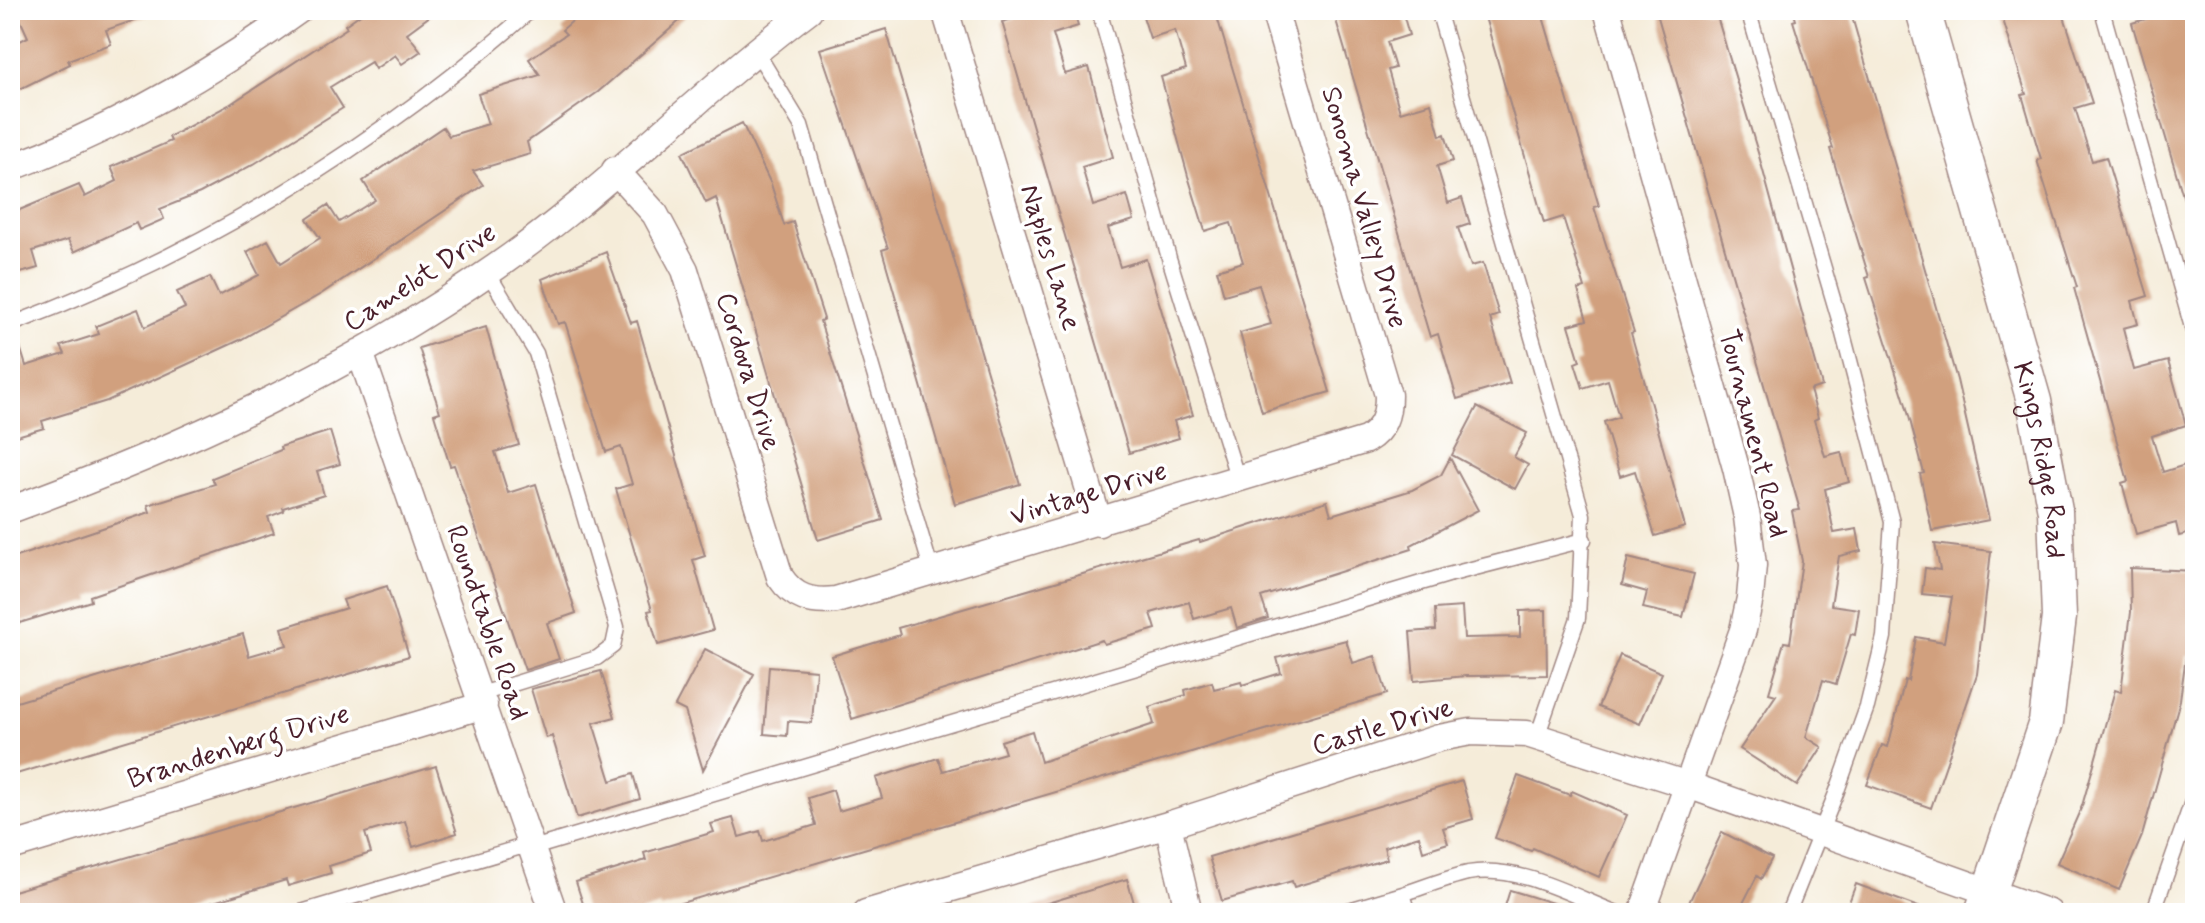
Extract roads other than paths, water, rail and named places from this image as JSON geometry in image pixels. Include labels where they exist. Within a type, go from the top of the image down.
[{"type":"street","points":[[10,168],[82,137],[186,83],[299,10]]},
{"type":"street","name":"Camelot Drive","points":[[10,510],[227,422],[360,352],[488,273],[573,208],[756,51],[809,10]]},
{"type":"street","name":"Naples Lane","points":[[945,10],[1099,523]]},
{"type":"street","name":"Sonoma Valley Drive","points":[[1274,10],[1388,395],[1388,416],[1383,422]]},
{"type":"street","name":"Tournament Road","points":[[1607,10],[1736,468],[1751,549],[1750,598],[1743,630],[1642,913]]},
{"type":"street","name":"Kings Ridge Road","points":[[1923,10],[2034,401],[2055,511],[2059,617],[2046,722],[1986,902]]},
{"type":"street","name":"Cordova Drive","points":[[615,170],[655,214],[685,270],[780,577],[788,589],[803,599]]},
{"type":"street","name":"Roundtable Road","points":[[360,352],[483,699],[554,913]]},
{"type":"street","name":"Vintage Drive","points":[[803,599],[813,602],[836,600],[1099,523],[1366,440],[1383,422]]},
{"type":"street","name":"Brandenberg Drive","points":[[10,847],[483,699]]},
{"type":"street","name":"Castle Drive","points":[[867,913],[1168,825],[1439,738],[1499,731],[1537,737],[1820,831],[1986,902],[2049,913]]},
{"type":"street","points":[[1168,825],[1189,913]]},
{"type":"lane","points":[[10,325],[173,255],[259,209],[333,162],[470,63],[531,10]]},
{"type":"lane","points":[[1099,10],[1169,258],[1238,480]]},
{"type":"lane","points":[[1438,10],[1583,515],[1578,618],[1537,737]]},
{"type":"lane","points":[[1748,10],[1841,326],[1892,522],[1884,637],[1867,707],[1788,913]]},
{"type":"lane","points":[[2102,10],[2195,338]]},
{"type":"lane","points":[[756,51],[801,125],[932,572]]},
{"type":"lane","points":[[483,699],[597,658],[613,646],[617,627],[536,353],[488,273]]},
{"type":"lane","points":[[298,913],[1448,575],[1584,540]]},
{"type":"lane","points":[[2153,913],[2195,793]]},
{"type":"lane","points":[[1339,913],[1469,873],[1497,872],[1521,877],[1617,913]]},
{"type":"lane","points":[[1403,894],[1409,913]]}]
